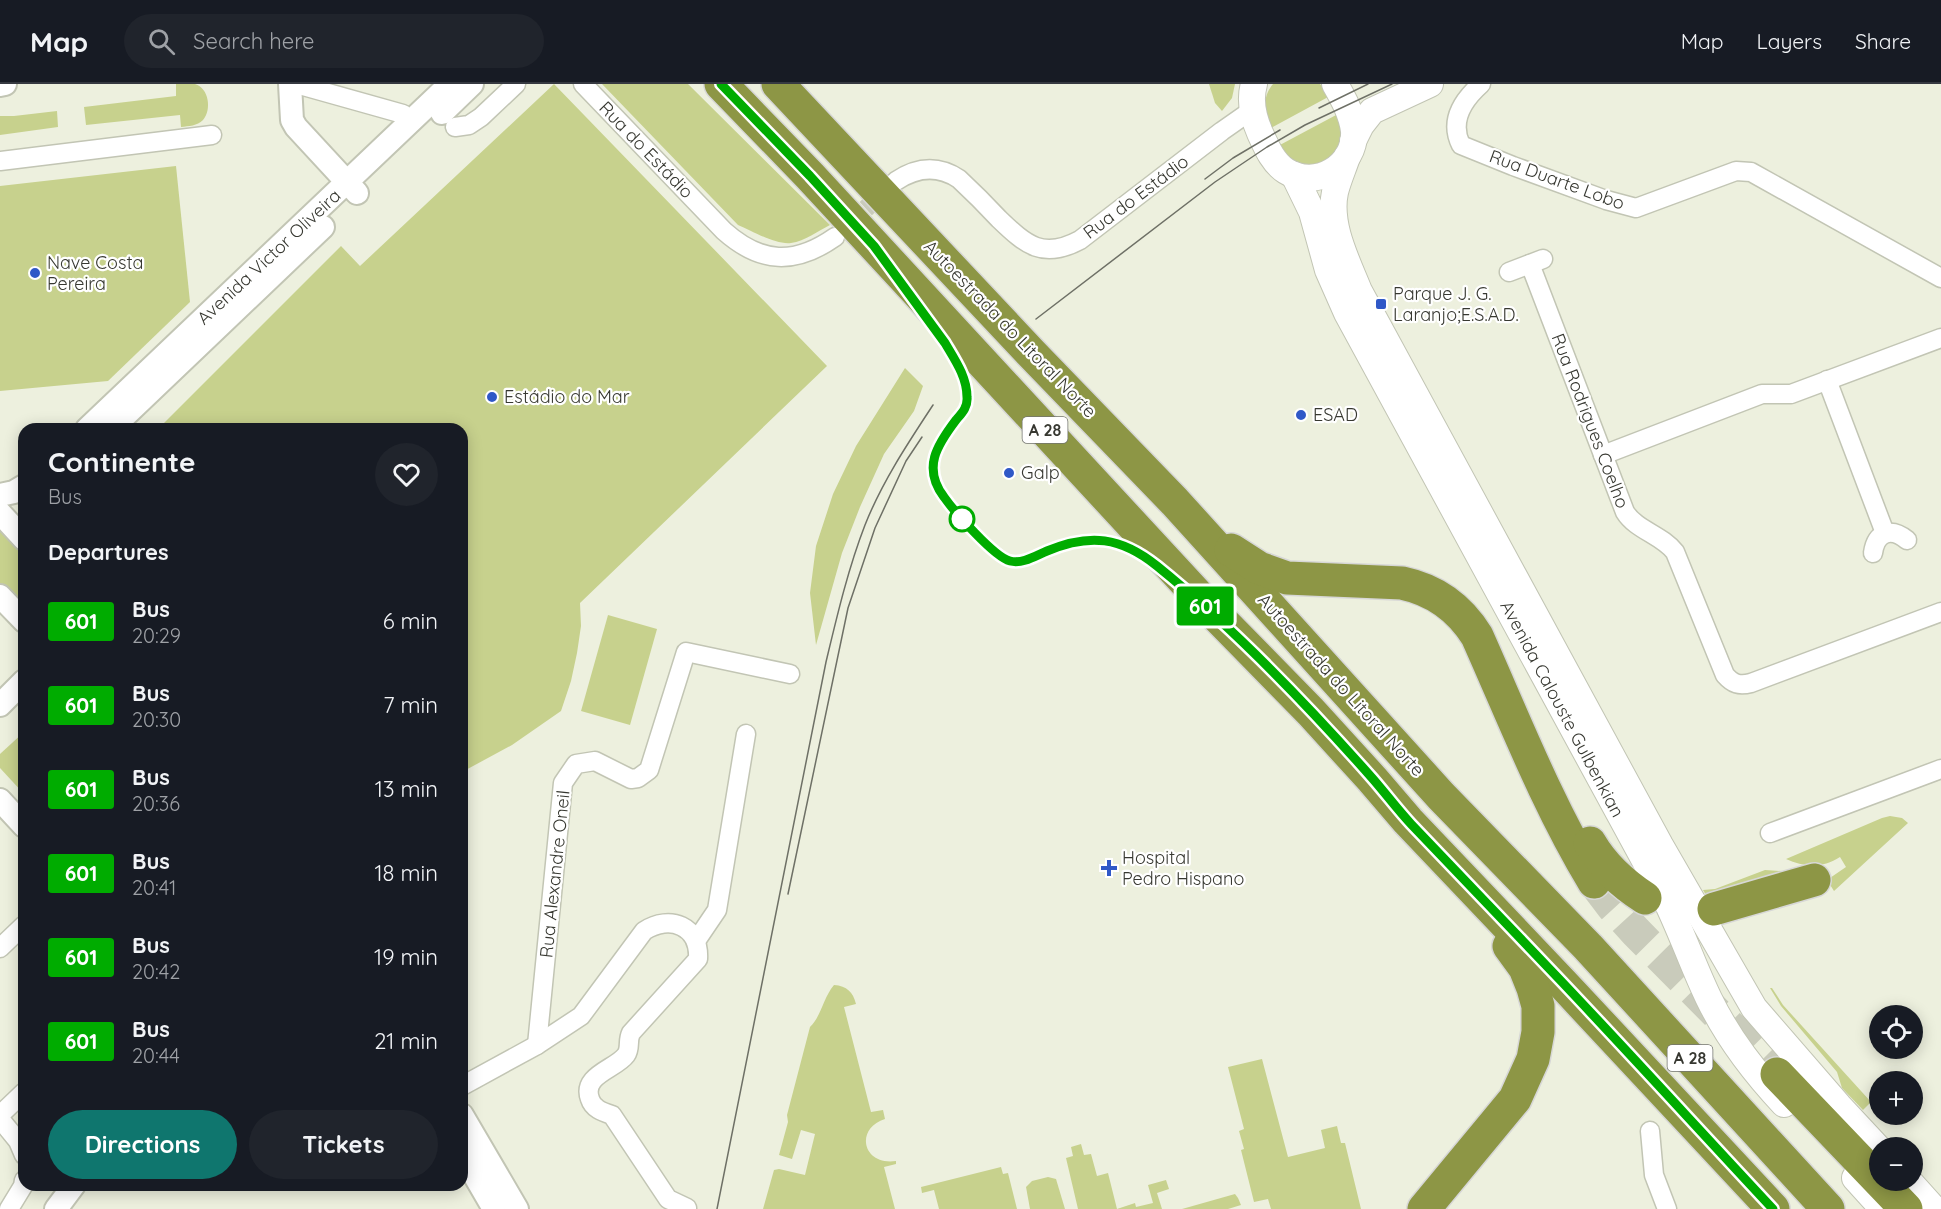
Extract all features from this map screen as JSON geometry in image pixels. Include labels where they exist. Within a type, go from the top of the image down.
[{"type":"highway","name":"A 28","points":[[721,84],[810,176],[1215,614],[1311,712],[1408,821],[1773,1209]]},
{"type":"highway","name":"Autoestrada do Litoral Norte","points":[[778,84],[1031,353],[1175,502],[1441,796],[1588,946],[1828,1209]]},
{"type":"highway","points":[[1175,502],[1229,549],[1273,574],[1287,578],[1402,583],[1436,594],[1453,606],[1467,620],[1477,636],[1527,751],[1577,854],[1594,882]]},
{"type":"highway","points":[[1497,680],[1524,723],[1595,852],[1626,886],[1646,898]]},
{"type":"highway","points":[[1408,821],[1508,943],[1525,968],[1538,1006],[1538,1032],[1533,1059],[1515,1099],[1424,1209]]},
{"type":"highway","points":[[1714,909],[1814,880]]},
{"type":"highway","points":[[1777,1074],[1906,1209]]},
{"type":"main road","points":[[1252,93],[1258,129],[1274,159],[1294,175],[1320,177],[1337,169],[1350,149],[1354,133],[1350,114],[1335,84]]},
{"type":"main road","name":"Avenida Calouste Gulbenkian","points":[[1430,84],[1372,111],[1361,125],[1350,149],[1335,193],[1334,214],[1342,248],[1359,291],[1660,845],[1754,1008],[1869,1138]]},
{"type":"main road","name":"Avenida Calouste Gulbenkian","points":[[1294,175],[1312,212],[1328,270],[1342,303],[1670,907],[1708,998],[1726,1030],[1769,1088],[1883,1209]]},
{"type":"main road","points":[[1918,1191],[1934,1209]]},
{"type":"street","points":[[0,84],[5,84]]},
{"type":"street","name":"Avenida Victor Oliveira","points":[[117,423],[353,188],[450,84]]},
{"type":"street","name":"Avenida Victor Oliveira","points":[[94,423],[353,188],[472,84]]},
{"type":"street","points":[[455,127],[469,125],[481,117],[516,84]]},
{"type":"street","name":"Rua do Estádio","points":[[583,84],[724,231],[742,245],[770,256],[796,257],[823,246],[835,237]]},
{"type":"street","name":"Rua Duarte Lobo","points":[[1480,84],[1469,96],[1455,123],[1455,130],[1461,145],[1606,200],[1636,208],[1744,170],[1938,277]]},
{"type":"street","points":[[353,188],[296,128],[292,120],[299,85],[403,114]]},
{"type":"street","name":"Rua do Estádio","points":[[896,181],[916,170],[930,169],[950,172],[1020,239],[1035,247],[1059,248],[1080,240],[1222,131],[1252,93]]},
{"type":"street","points":[[0,161],[212,135]]},
{"type":"street","name":"Rua Rodrigues Coelho","points":[[1509,272],[1536,262],[1603,455],[1628,517],[1668,544],[1675,552],[1725,675],[1731,682],[1741,686],[1751,683],[1941,612]]},
{"type":"street","points":[[1603,455],[1762,394],[1791,394],[1941,338]]},
{"type":"street","points":[[1827,380],[1886,533]]},
{"type":"street","points":[[0,495],[18,490]]},
{"type":"street","points":[[0,513],[18,532]]},
{"type":"street","points":[[1873,553],[1874,545],[1886,533],[1894,532],[1907,540]]},
{"type":"street","points":[[0,596],[18,615]]},
{"type":"street","name":"Rua Alexandre Oneil","points":[[537,1045],[563,783],[576,764],[586,762],[595,761],[603,764],[631,779],[638,778],[649,770],[686,652],[790,674]]},
{"type":"street","points":[[0,705],[18,687]]},
{"type":"street","points":[[696,941],[717,910],[746,734]]},
{"type":"street","points":[[1770,833],[1941,769]]},
{"type":"street","points":[[0,800],[18,820]]},
{"type":"street","points":[[468,1083],[537,1045],[581,1016],[644,931],[660,924],[682,926],[691,932],[696,941],[698,959],[631,1033],[628,1038],[629,1050],[624,1058],[595,1078],[588,1091],[594,1106],[612,1115],[668,1199],[687,1208]]},
{"type":"street","points":[[0,948],[18,931]]},
{"type":"street","points":[[18,1098],[0,1117],[18,1141]]},
{"type":"street","points":[[468,1125],[517,1209]]},
{"type":"street","points":[[1650,1131],[1654,1175],[1666,1209]]},
{"type":"street","points":[[468,1164],[494,1209]]},
{"type":"street","points":[[9,1209],[20,1191]]},
{"type":"street","points":[[56,1209],[70,1191]]},
{"type":"green space","points":[[176,84],[195,84],[203,90],[208,100],[208,111],[201,122],[181,127],[180,115],[86,125],[84,107],[176,96]]},
{"type":"green space","name":"Estádio do Mar","points":[[554,84],[827,366],[580,603],[581,626],[577,653],[561,711],[512,745],[468,769],[468,423],[164,423],[341,246],[360,266]]},
{"type":"green space","points":[[602,84],[688,84],[830,225],[801,240],[785,243],[764,237],[738,225]]},
{"type":"green space","points":[[1209,84],[1235,84],[1232,98],[1222,111],[1215,103]]},
{"type":"green space","points":[[1273,84],[1320,84],[1330,96],[1269,129],[1266,100]]},
{"type":"green space","points":[[57,111],[58,127],[0,135],[0,116]]},
{"type":"green space","points":[[1338,114],[1342,140],[1331,163],[1299,168],[1278,146]]},
{"type":"green space","points":[[176,166],[190,302],[108,381],[0,391],[0,186]]},
{"type":"green space","points":[[905,368],[923,386],[914,411],[884,454],[860,507],[842,553],[816,645],[810,593],[816,546],[833,494],[856,446]]},
{"type":"green space","points":[[0,525],[18,544],[18,604],[0,585]]},
{"type":"green space","points":[[608,615],[657,629],[630,725],[581,711]]},
{"type":"green space","points":[[18,738],[18,788],[0,768],[0,754]]},
{"type":"green space","points":[[1890,816],[1902,818],[1908,823],[1834,891],[1827,880],[1846,867],[1840,857],[1834,861],[1814,866],[1786,859],[1882,818]]},
{"type":"green space","points":[[1765,870],[1782,871],[1790,875],[1709,900],[1703,890],[1715,889]]},
{"type":"green space","points":[[834,985],[849,990],[856,1004],[844,1007],[871,1112],[883,1110],[885,1119],[869,1130],[866,1146],[876,1158],[896,1161],[896,1164],[884,1167],[895,1209],[763,1209],[774,1170],[805,1175],[815,1134],[801,1130],[792,1159],[779,1155],[810,1027]]},
{"type":"green space","points":[[1770,988],[1869,1100],[1869,1104],[1863,1110],[1842,1088],[1837,1072],[1781,1006]]},
{"type":"green space","points":[[1262,1059],[1288,1157],[1325,1148],[1321,1130],[1337,1126],[1341,1143],[1345,1143],[1361,1209],[1271,1209],[1268,1199],[1254,1202],[1241,1150],[1244,1149],[1239,1131],[1244,1129],[1228,1067]]},
{"type":"green space","points":[[1081,1144],[1084,1155],[1091,1154],[1097,1176],[1108,1173],[1117,1209],[1078,1209],[1066,1158],[1073,1156],[1071,1147]]},
{"type":"green space","points":[[1001,1167],[1003,1174],[1008,1173],[1017,1209],[939,1209],[934,1190],[922,1193],[921,1187]]},
{"type":"green space","points":[[1048,1177],[1056,1179],[1065,1209],[1030,1209],[1026,1187],[1032,1181]]},
{"type":"green space","points":[[1166,1180],[1169,1189],[1157,1193],[1162,1209],[1117,1209],[1135,1203],[1136,1207],[1153,1203],[1148,1185]]},
{"type":"green space","points":[[1235,1194],[1241,1205],[1228,1209],[1182,1209]]},
{"type":"tunnel","points":[[846,227],[888,188]]},
{"type":"tunnel","points":[[1594,882],[1636,932],[1777,1074]]},
{"type":"tram line","points":[[1319,108],[1368,84]]},
{"type":"tram line","points":[[1036,319],[1215,182],[1267,147],[1305,125],[1392,84]]},
{"type":"tram line","points":[[1205,179],[1233,158],[1280,130]]},
{"type":"tram line","points":[[717,1209],[826,662],[843,593],[859,542],[879,493],[933,405]]},
{"type":"tram line","points":[[788,894],[848,608],[875,528],[906,461],[922,437]]},
{"type":"bus line","name":"601","points":[[721,84],[874,246],[955,360],[963,376],[968,400],[963,412],[941,441],[935,453],[933,473],[942,495],[963,519],[1000,557],[1010,561],[1022,562],[1069,542],[1085,539],[1110,541],[1121,545],[1138,552],[1215,614],[1311,712],[1408,821],[1773,1209]]},
{"type":"place","name":"Nave Costa Pereira","points":[[35,273]]},
{"type":"place","name":"Parque J. G. Laranjo;E.S.A.D.","points":[[1381,304]]},
{"type":"place","name":"Estádio do Mar","points":[[492,397]]},
{"type":"place","name":"ESAD","points":[[1301,415]]},
{"type":"place","name":"Galp","points":[[1009,473]]},
{"type":"place","name":"Hospital Pedro Hispano","points":[[1109,868]]}]
